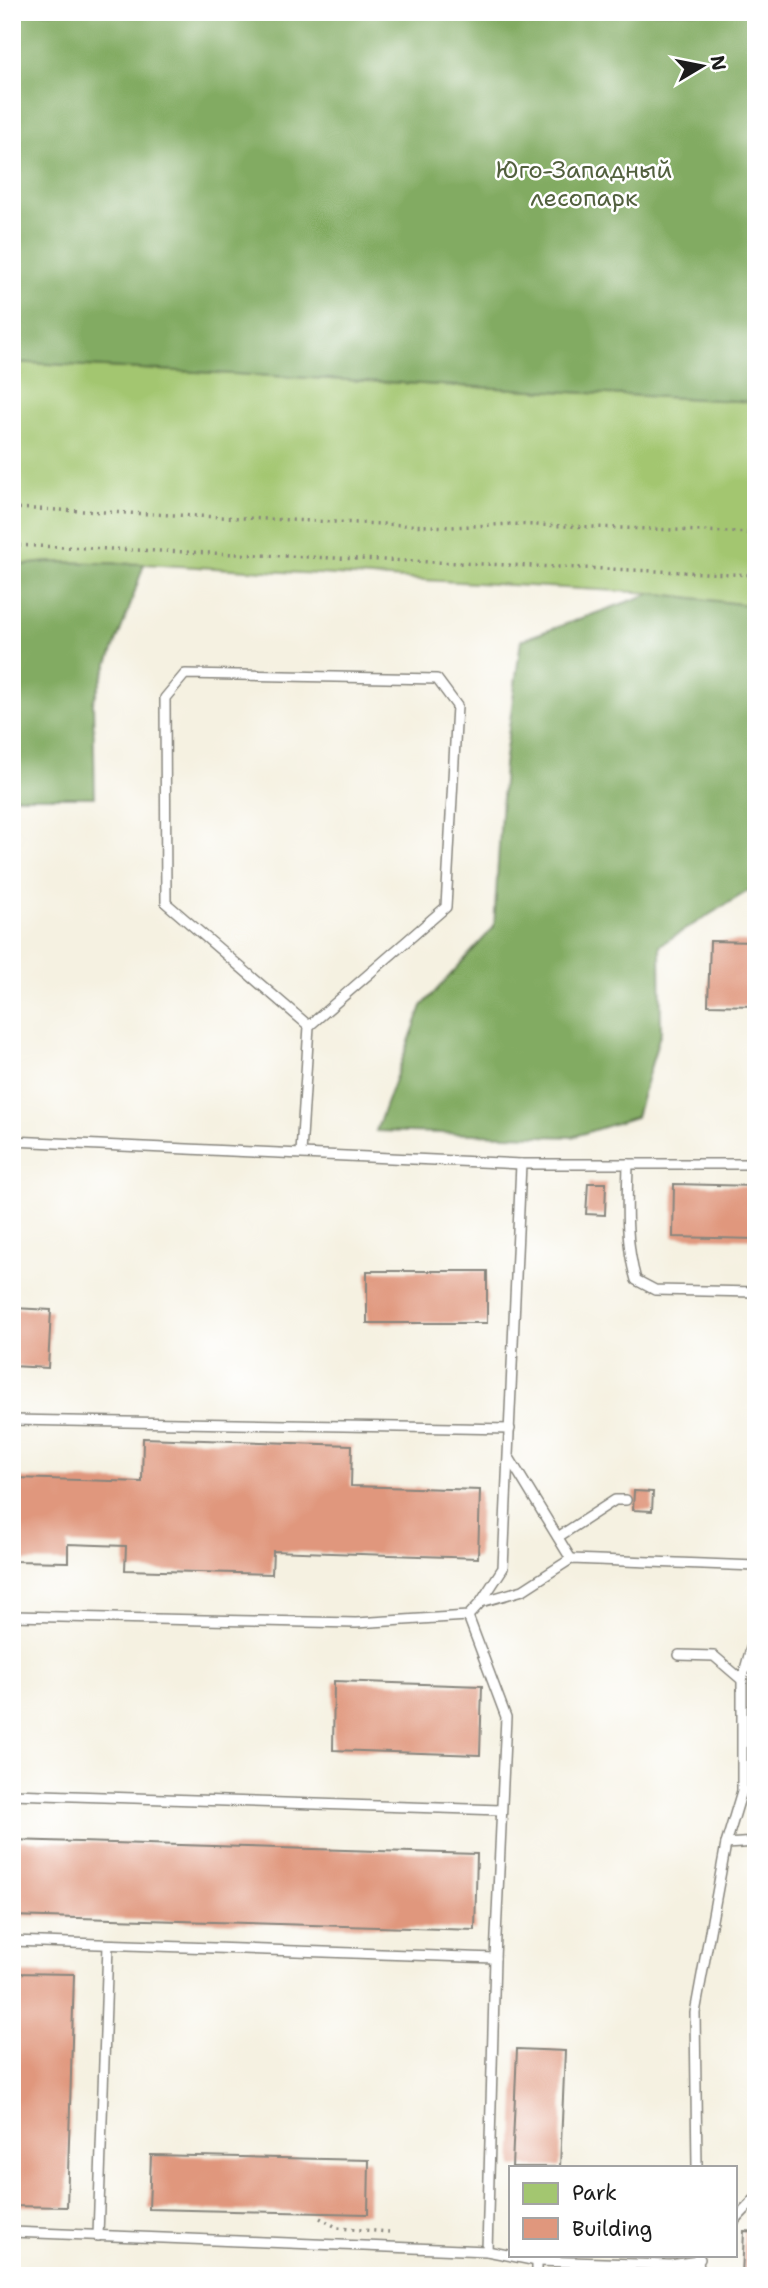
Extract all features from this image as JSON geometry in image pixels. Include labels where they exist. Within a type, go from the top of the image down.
[{"type":"lane","points":[[301,1153],[309,1026],[446,907],[457,706],[437,679],[185,674],[165,698],[166,903],[309,1026]]},
{"type":"lane","points":[[12,1141],[522,1164],[756,1164]]},
{"type":"lane","points":[[12,1616],[356,1623],[468,1616],[481,1602],[503,1568],[522,1164]]},
{"type":"lane","points":[[628,1164],[627,1220],[631,1262],[636,1280],[654,1290],[756,1292]]},
{"type":"lane","points":[[12,1420],[510,1429]]},
{"type":"lane","points":[[509,1458],[571,1559]]},
{"type":"lane","points":[[558,1537],[615,1500],[626,1500]]},
{"type":"lane","points":[[481,1602],[523,1590],[571,1559],[756,1566]]},
{"type":"lane","points":[[468,1616],[506,1717],[495,1958],[487,2251]]},
{"type":"lane","points":[[697,2166],[695,2013],[726,1844],[742,1791],[742,1680],[751,1648],[756,1646]]},
{"type":"lane","points":[[678,1655],[714,1656],[742,1680]]},
{"type":"lane","points":[[12,1794],[501,1810]]},
{"type":"lane","points":[[726,1844],[756,1842]]},
{"type":"lane","points":[[12,1941],[495,1958]]},
{"type":"lane","points":[[98,2236],[108,1945]]},
{"type":"lane","points":[[736,2219],[756,2198]]},
{"type":"lane","points":[[12,2232],[487,2251],[509,2255]]},
{"type":"lane","points":[[512,2256],[537,2261],[670,2265],[700,2257],[701,2276]]},
{"type":"lane","points":[[537,2261],[537,2276]]},
{"type":"path","points":[[12,508],[452,527],[512,524],[756,533]]},
{"type":"path","points":[[12,545],[756,575]]},
{"type":"green space","name":"Юго-Западный лесопарк","points":[[12,12],[756,12],[756,402],[12,362]]},
{"type":"green space","points":[[12,362],[756,402],[756,606],[652,593],[144,564],[50,562],[12,566]]},
{"type":"green space","points":[[49,562],[144,564],[93,702],[95,797],[12,797],[12,566]]},
{"type":"green space","points":[[652,593],[756,606],[756,890],[748,891],[660,945],[661,1031],[636,1117],[572,1137],[376,1131],[422,1006],[494,927],[504,765],[521,640]]},
{"type":"building","points":[[710,941],[756,942],[756,1006],[708,1005]]},
{"type":"building","points":[[588,1183],[606,1183],[605,1215],[586,1214]]},
{"type":"building","points":[[674,1184],[756,1186],[756,1239],[673,1237]]},
{"type":"building","points":[[367,1271],[487,1271],[487,1323],[367,1323]]},
{"type":"building","points":[[14,1308],[51,1310],[48,1368],[12,1366]]},
{"type":"building","points":[[143,1438],[352,1445],[351,1486],[480,1490],[478,1558],[273,1551],[272,1574],[125,1570],[126,1546],[68,1544],[68,1562],[14,1561],[15,1534],[12,1534],[12,1514],[15,1514],[16,1478],[142,1482]]},
{"type":"building","points":[[634,1491],[653,1492],[652,1511],[633,1510]]},
{"type":"building","points":[[334,1681],[482,1686],[480,1755],[333,1750]]},
{"type":"building","points":[[12,1840],[477,1854],[475,1930],[12,1916]]},
{"type":"building","points":[[12,1973],[74,1974],[67,2207],[12,2206]]},
{"type":"building","points":[[517,2049],[565,2051],[560,2166],[512,2166]]},
{"type":"building","points":[[151,2155],[369,2160],[368,2214],[149,2209]]},
{"type":"building","points":[[744,2231],[756,2232],[756,2276],[742,2276]]}]
